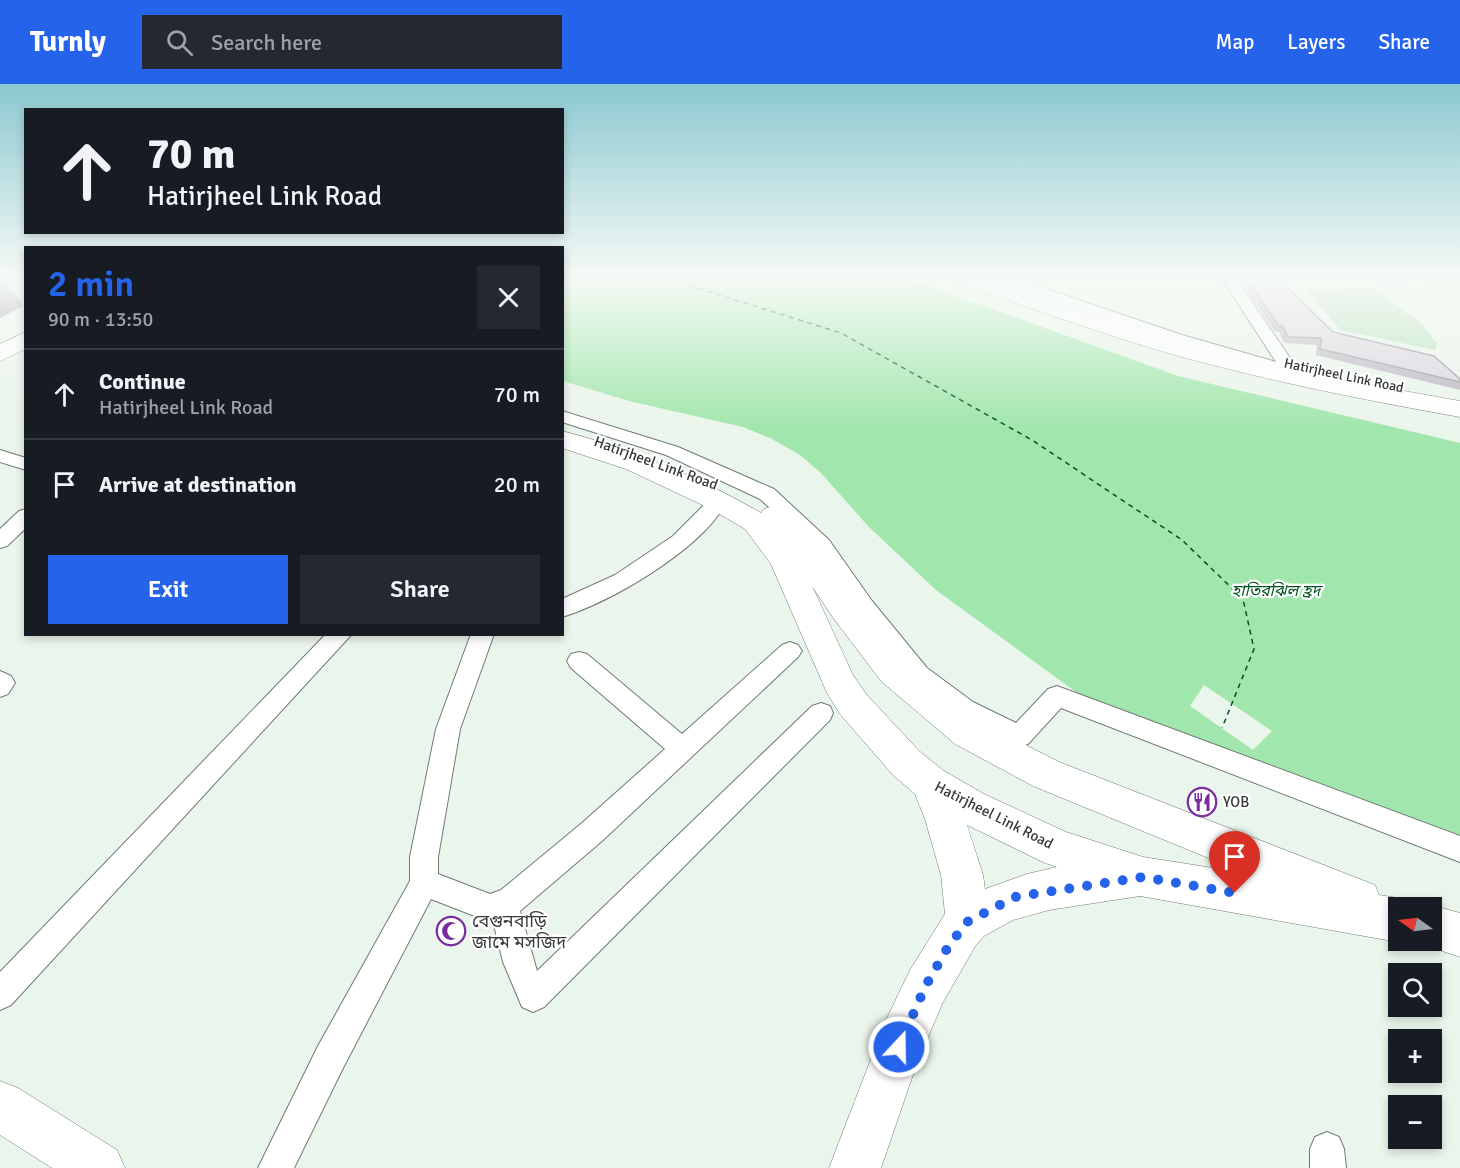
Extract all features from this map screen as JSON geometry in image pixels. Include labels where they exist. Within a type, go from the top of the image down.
[{"type":"main road","points":[[1110,328],[1215,358],[1336,386],[1460,409]]},
{"type":"main road","name":"Hatirjheel Link Road","points":[[1142,328],[1221,350],[1460,400]]},
{"type":"main road","points":[[0,354],[24,340]]},
{"type":"main road","name":"Hatirjheel Link Road","points":[[564,432],[624,448],[689,479],[764,531],[786,562],[839,683],[882,738],[906,763],[930,783],[1013,828],[1059,849],[1143,877],[1388,916]]},
{"type":"main road","name":"Hatirjheel Link Road","points":[[564,440],[739,494],[770,512],[806,552],[852,618],[893,671],[968,733],[1046,774],[1388,914]]},
{"type":"main road","name":"Hatirjheel Link Road","points":[[930,783],[945,819],[962,875],[967,922]]},
{"type":"main road","points":[[855,1168],[907,1027],[925,987],[948,947],[967,922],[1015,897],[1143,877]]},
{"type":"main road","points":[[1442,930],[1460,935]]},
{"type":"main road","points":[[0,1106],[99,1168]]},
{"type":"street","points":[[1145,328],[1272,366],[1421,399],[1460,404]]},
{"type":"street","points":[[1262,328],[1286,363]]},
{"type":"street","points":[[564,417],[672,452],[767,494],[822,545],[864,607],[919,675],[964,709],[1019,736],[1057,696],[1460,849]]},
{"type":"street","points":[[0,456],[24,463]]},
{"type":"street","points":[[564,608],[623,581],[680,541],[713,508]]},
{"type":"street","points":[[0,542],[24,518]]},
{"type":"street","points":[[0,994],[338,636]]},
{"type":"street","points":[[276,1168],[330,1058],[423,883],[424,857],[448,729],[482,636]]},
{"type":"street","points":[[423,883],[490,908],[510,901],[592,832],[790,651]]},
{"type":"street","points":[[579,661],[682,749]]},
{"type":"street","points":[[0,681],[3,682],[0,687]]},
{"type":"street","points":[[504,903],[514,950],[524,980],[533,996],[821,713]]},
{"type":"shaded area","points":[[1338,328],[1425,328],[1437,343],[1435,350],[1340,330]]},
{"type":"water","name":"হাতিরঝিল হ্রদ","points":[[564,328],[1044,328],[1178,376],[1460,443],[1460,856],[1142,732],[1076,692],[936,590],[868,526],[821,473],[800,455],[772,439],[743,427],[629,401],[564,381]]},
{"type":"pier","points":[[1204,685],[1272,731],[1253,750],[1190,706]]},
{"type":"building","points":[[1284,328],[1329,328],[1333,332],[1434,356],[1460,379],[1460,382],[1320,349],[1321,338],[1288,337]]},
{"type":"ferry route","points":[[824,328],[841,333],[1032,440],[1182,540],[1243,599],[1254,649],[1222,728]]},
{"type":"place","name":"YOB","points":[[1202,802]]},
{"type":"place","name":"বেগুনবাড়ি জামে মসজিদ","points":[[451,931]]},
{"type":"route","points":[[899,1047],[925,987],[948,947],[967,922],[1015,897],[1048,890],[1143,877],[1235,893]]}]
